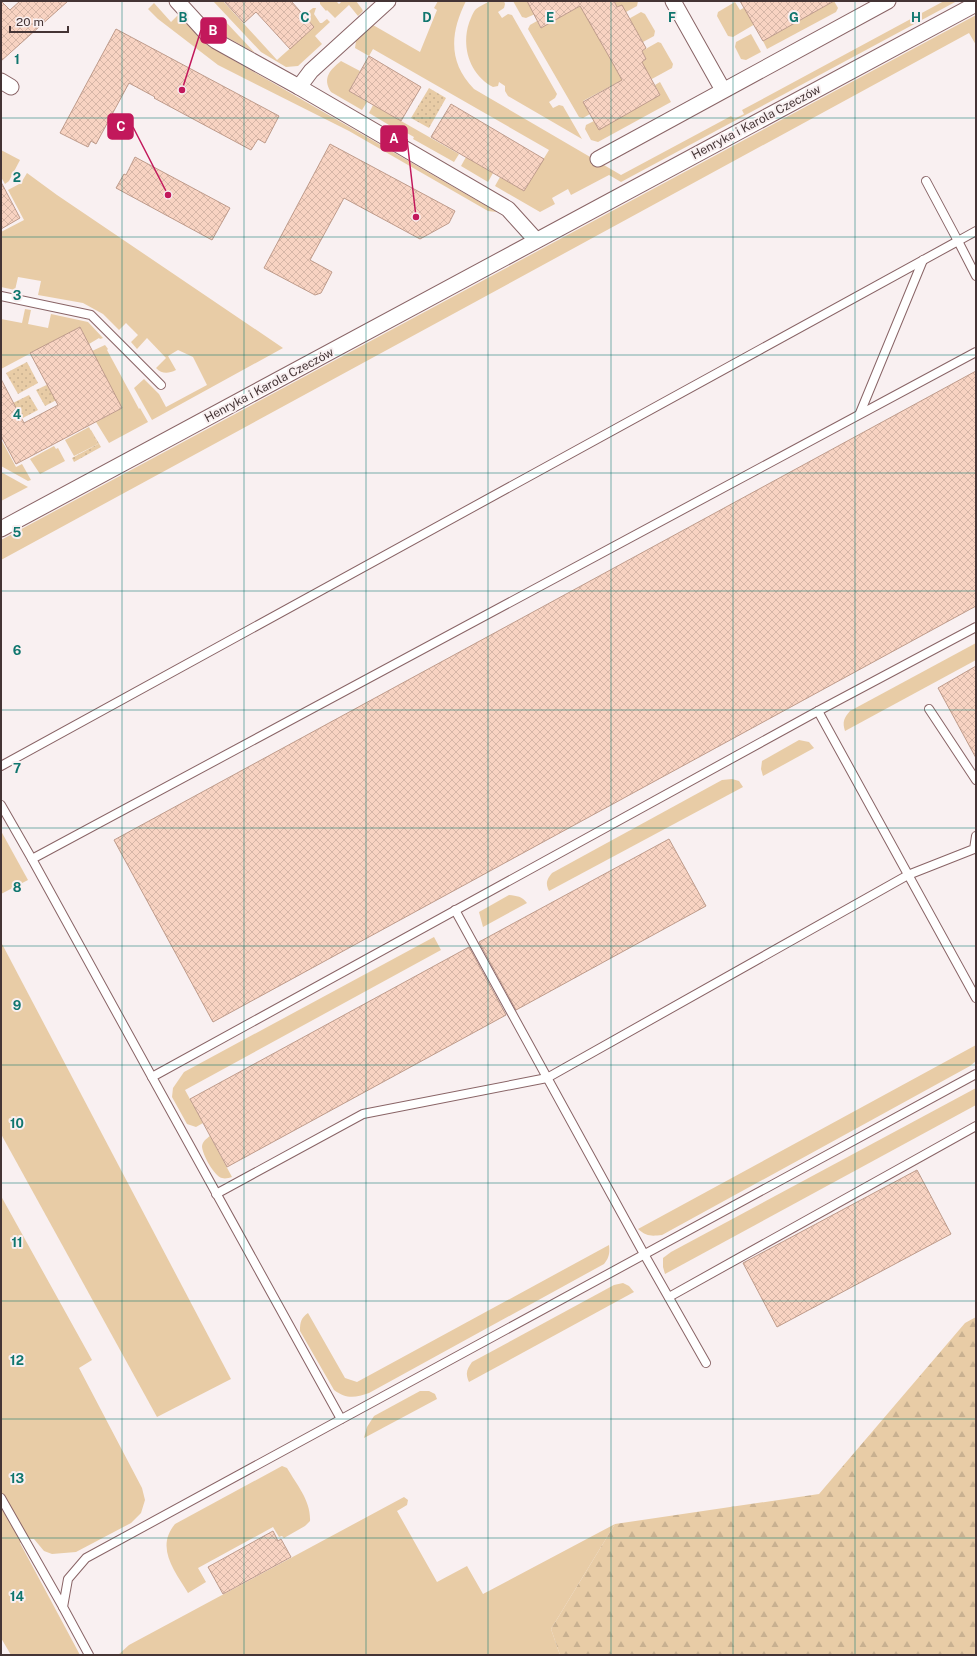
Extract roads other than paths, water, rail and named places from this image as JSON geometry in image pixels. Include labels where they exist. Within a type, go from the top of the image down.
[{"type":"street","points":[[176,1],[212,38],[508,209],[536,240]]},
{"type":"street","points":[[299,87],[311,71],[388,1]]},
{"type":"street","points":[[673,1],[723,90]]},
{"type":"street","points":[[598,159],[888,1]]},
{"type":"street","name":"Henryka i Karola Czeczów","points":[[1,529],[976,4]]},
{"type":"lane","points":[[926,181],[976,276]]},
{"type":"lane","points":[[1,766],[976,231]]},
{"type":"lane","points":[[860,414],[923,260]]},
{"type":"lane","points":[[1,296],[91,315],[161,385]]},
{"type":"lane","points":[[32,859],[976,352]]},
{"type":"lane","points":[[152,1077],[818,710],[976,627]]},
{"type":"lane","points":[[929,709],[976,780]]},
{"type":"lane","points":[[818,710],[976,998]]},
{"type":"lane","points":[[1,805],[341,1419]]},
{"type":"lane","points":[[216,1194],[363,1114],[547,1078],[908,875],[975,851],[976,836]]},
{"type":"lane","points":[[455,910],[644,1254],[706,1363]]},
{"type":"lane","points":[[63,1607],[68,1579],[86,1558],[976,1074]]},
{"type":"lane","points":[[668,1297],[976,1126]]},
{"type":"lane","points":[[1,1498],[89,1655]]},
{"type":"place","name":"B","points":[[182,90]]},
{"type":"place","name":"C","points":[[168,195]]},
{"type":"place","name":"A","points":[[416,217]]}]
